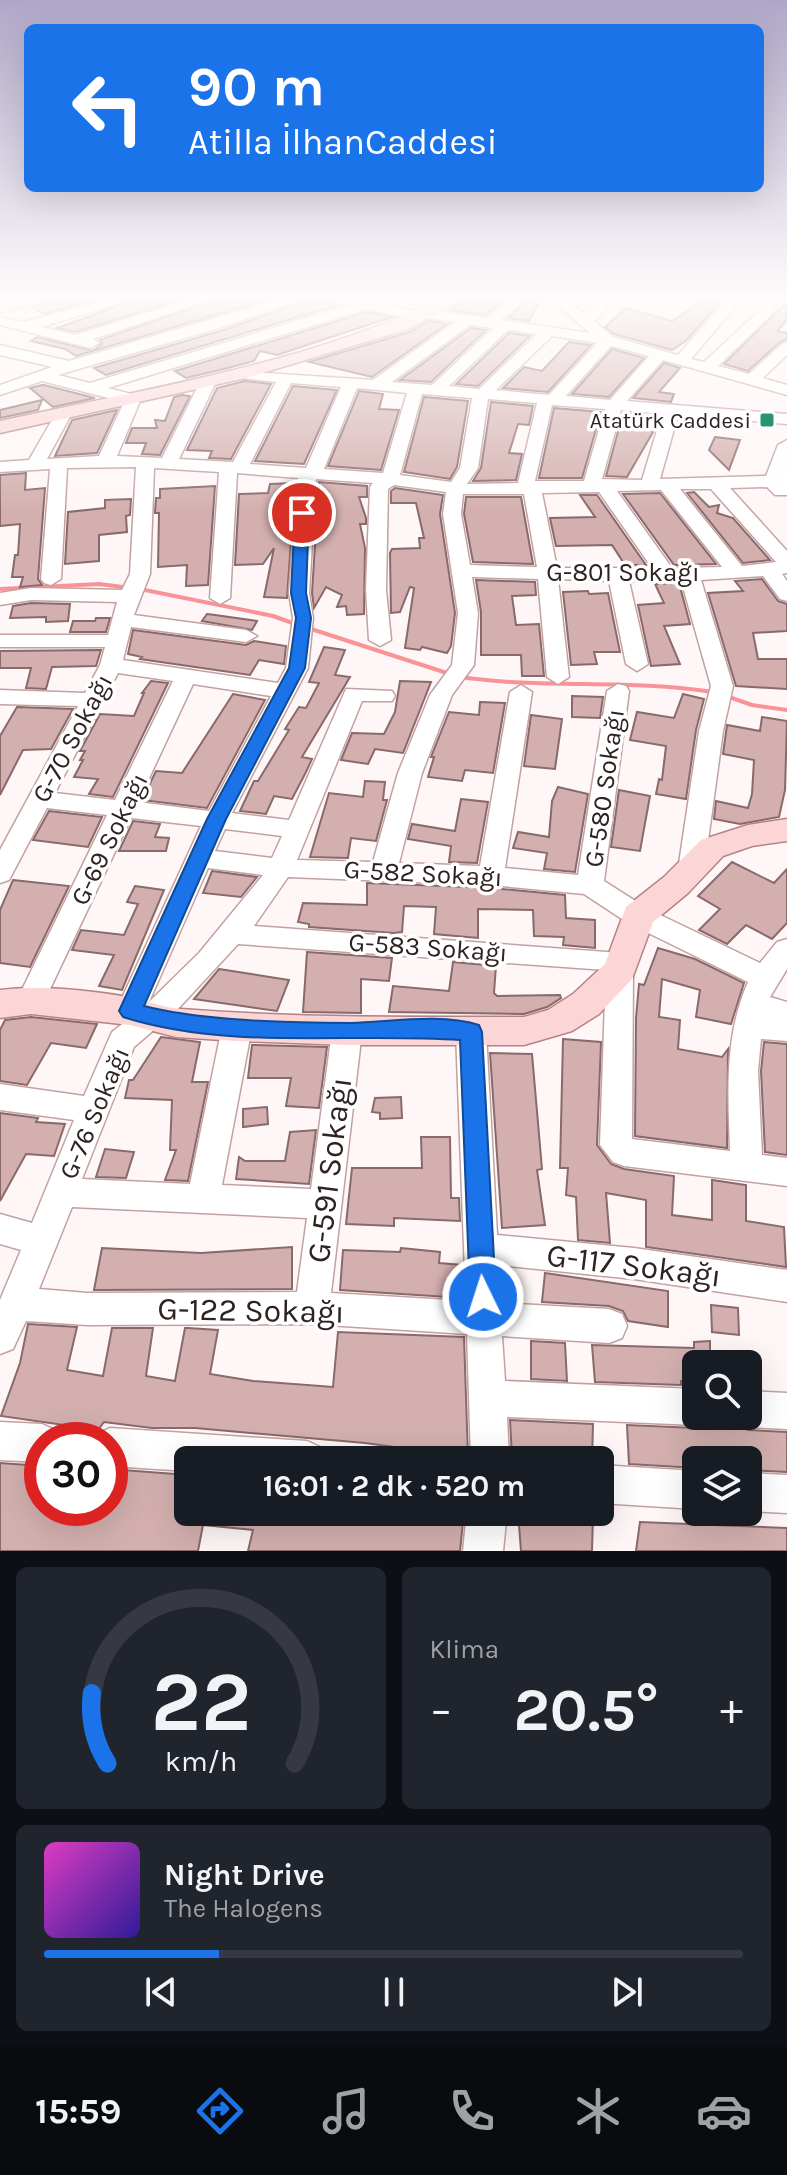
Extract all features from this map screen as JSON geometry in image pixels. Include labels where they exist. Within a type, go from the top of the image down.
[{"type":"main road","points":[[0,427],[208,382],[261,367]]},
{"type":"main road","points":[[15,1002],[142,1013],[176,1023],[237,1027],[347,1031],[524,1031],[559,1021],[586,1004],[622,965],[638,916],[712,848],[748,836],[787,829]]},
{"type":"street","points":[[0,390],[65,367]]},
{"type":"street","points":[[94,387],[159,367]]},
{"type":"street","points":[[377,385],[402,367]]},
{"type":"street","points":[[437,389],[460,367]]},
{"type":"street","points":[[384,870],[410,773],[441,695],[457,674],[468,613],[452,514],[455,489],[469,468],[480,397],[511,367]]},
{"type":"street","points":[[558,677],[548,572],[532,488],[526,482],[545,402],[554,399],[583,367]]},
{"type":"street","points":[[648,367],[614,405],[598,484],[665,573]]},
{"type":"street","points":[[711,367],[743,393],[787,419]]},
{"type":"street","points":[[743,393],[768,367]]},
{"type":"street","points":[[0,374],[38,376],[94,387],[133,399],[106,461]]},
{"type":"street","points":[[239,374],[671,410],[743,393],[787,390]]},
{"type":"street","points":[[220,598],[233,468],[286,378]]},
{"type":"street","points":[[168,463],[208,382]]},
{"type":"street","points":[[142,1013],[199,858],[297,668],[303,625],[299,593],[302,513],[307,476],[313,473],[351,383]]},
{"type":"street","points":[[380,640],[376,590],[379,487],[390,479],[416,388]]},
{"type":"street","points":[[658,483],[671,410]]},
{"type":"street","points":[[36,464],[64,413]]},
{"type":"street","points":[[787,445],[776,477],[787,497]]},
{"type":"street","points":[[0,467],[106,461],[168,463],[390,479],[455,489],[779,481]]},
{"type":"street","name":"G-70 Sokağı","points":[[0,874],[111,665],[132,589],[140,574],[145,462]]},
{"type":"street","points":[[51,579],[59,463]]},
{"type":"street","points":[[715,482],[781,566],[787,595]]},
{"type":"street","points":[[658,483],[737,573]]},
{"type":"street","name":"G-801 Sokağı","points":[[459,571],[618,575],[737,573],[781,566]]},
{"type":"street","points":[[689,573],[719,693],[691,870]]},
{"type":"street","points":[[618,575],[637,664]]},
{"type":"street","points":[[0,599],[132,589]]},
{"type":"street","points":[[0,641],[119,630],[246,636]]},
{"type":"street","points":[[111,665],[284,691]]},
{"type":"street","name":"G-69 Sokağı","points":[[15,1002],[125,808],[185,678]]},
{"type":"street","name":"G-580 Sokağı","points":[[590,885],[618,691]]},
{"type":"street","points":[[491,876],[521,692]]},
{"type":"street","name":"G-76 Sokağı","points":[[0,1337],[122,1040],[142,1013],[231,934],[281,868],[354,694],[384,696]]},
{"type":"street","points":[[2,702],[93,700]]},
{"type":"street","points":[[40,799],[295,829]]},
{"type":"street","name":"G-582 Sokağı","points":[[199,858],[281,868],[384,870],[590,885],[638,916],[756,1003]]},
{"type":"street","name":"G-583 Sokağı","points":[[231,934],[622,965]]},
{"type":"street","points":[[746,1167],[744,1062],[756,1003],[787,949]]},
{"type":"street","points":[[622,965],[616,1145],[624,1152],[787,1172]]},
{"type":"street","points":[[756,1003],[787,1013]]},
{"type":"street","points":[[756,1003],[787,1030]]},
{"type":"street","points":[[204,1196],[237,1027]]},
{"type":"street","name":"G-591 Sokağı","points":[[312,1308],[347,1031]]},
{"type":"street","points":[[471,1032],[490,1446]]},
{"type":"street","points":[[0,1097],[93,1110]]},
{"type":"street","points":[[61,1192],[204,1196],[324,1204]]},
{"type":"street","points":[[0,1229],[40,1240]]},
{"type":"street","name":"G-117 Sokağı","points":[[480,1249],[546,1252],[787,1286]]},
{"type":"street","name":"G-122 Sokağı","points":[[16,1304],[87,1309],[312,1308],[485,1321],[609,1326]]},
{"type":"street","points":[[488,1398],[682,1406]]},
{"type":"street","points":[[762,1410],[787,1411]]},
{"type":"street","points":[[0,1441],[24,1442]]},
{"type":"street","points":[[128,1448],[174,1451]]},
{"type":"street","points":[[614,1485],[682,1489]]},
{"type":"street","points":[[762,1493],[787,1494]]},
{"type":"street","points":[[483,1551],[486,1526]]},
{"type":"building","points":[[96,367],[131,367],[106,375]]},
{"type":"building","points":[[187,367],[230,367],[186,378],[175,371]]},
{"type":"building","points":[[332,367],[386,367],[372,377]]},
{"type":"building","points":[[417,367],[446,367],[431,382],[400,380]]},
{"type":"building","points":[[473,367],[497,367],[478,386],[456,384]]},
{"type":"building","points":[[524,367],[542,371],[545,367],[571,367],[548,392],[503,388]]},
{"type":"building","points":[[596,367],[636,367],[609,397],[572,394]]},
{"type":"building","points":[[660,367],[680,368],[659,392],[674,394],[671,402],[633,398]]},
{"type":"building","points":[[245,381],[271,384],[231,459],[209,458],[212,451],[187,450],[217,388]]},
{"type":"building","points":[[42,385],[95,398],[53,407],[30,388]]},
{"type":"building","points":[[293,386],[337,390],[304,464],[255,461]]},
{"type":"building","points":[[359,391],[383,394],[379,409],[399,410],[381,470],[328,466]]},
{"type":"building","points":[[190,396],[160,455],[142,454],[146,443],[126,443],[132,428],[157,428],[155,420],[165,421],[174,397]]},
{"type":"building","points":[[424,397],[468,401],[457,467],[450,479],[404,472]]},
{"type":"building","points":[[42,400],[38,410],[0,418],[0,410]]},
{"type":"building","points":[[491,402],[533,406],[529,425],[518,424],[509,453],[522,454],[516,480],[473,481],[481,468]]},
{"type":"building","points":[[554,408],[601,412],[582,478],[539,478]]},
{"type":"building","points":[[117,410],[97,453],[55,456],[72,420]]},
{"type":"building","points":[[623,413],[658,417],[653,432],[627,477],[606,476]]},
{"type":"building","points":[[715,437],[740,440],[729,470],[709,450]]},
{"type":"building","points":[[26,473],[25,490],[45,488],[38,579],[42,585],[20,587],[23,577],[12,577],[15,555],[18,555],[20,524],[0,526],[0,475]]},
{"type":"building","points":[[319,482],[367,486],[367,497],[359,497],[366,518],[366,524],[360,524],[365,548],[364,614],[347,615],[346,606],[337,607],[342,595],[326,587],[314,608],[312,593]]},
{"type":"building","points":[[295,483],[287,598],[264,597],[274,548],[263,564],[235,565],[239,494],[268,493],[270,484]]},
{"type":"building","points":[[215,486],[208,585],[186,586],[187,565],[158,567],[159,513],[155,513],[156,498],[160,498],[160,489]]},
{"type":"building","points":[[395,488],[443,495],[440,514],[455,613],[451,646],[447,653],[422,647],[420,650],[405,648],[414,588],[410,587],[400,612],[391,613],[390,553],[392,549],[420,548],[419,538],[424,538],[416,503],[391,503],[391,491]]},
{"type":"building","points":[[694,492],[709,507],[719,505],[717,513],[733,518],[770,560],[743,563],[687,493]]},
{"type":"building","points":[[660,493],[716,564],[674,565],[623,494]]},
{"type":"building","points":[[580,495],[597,495],[646,565],[625,565],[612,545],[556,546],[550,518],[595,517]]},
{"type":"building","points":[[466,497],[521,497],[533,564],[473,562],[464,514]]},
{"type":"building","points":[[131,499],[130,515],[126,516],[127,532],[99,535],[99,561],[65,564],[68,512],[105,508],[105,500]]},
{"type":"building","points":[[762,579],[778,601],[787,604],[787,631],[753,633],[758,659],[787,659],[787,689],[736,686],[708,593],[743,591],[735,581]]},
{"type":"building","points":[[476,580],[535,582],[536,595],[512,596],[516,625],[539,624],[544,676],[522,676],[521,655],[481,655],[481,612]]},
{"type":"building","points":[[679,583],[690,624],[664,626],[680,664],[651,666],[638,605],[664,603],[655,584]]},
{"type":"building","points":[[588,591],[589,594],[608,593],[620,652],[594,652],[597,664],[571,665],[563,592]]},
{"type":"building","points":[[70,604],[68,621],[46,622],[46,617],[10,618],[13,606]]},
{"type":"building","points":[[207,614],[257,621],[252,630],[202,621]]},
{"type":"building","points":[[96,618],[110,618],[106,632],[70,632],[73,621],[95,621]]},
{"type":"building","points":[[133,630],[246,645],[254,641],[286,646],[284,664],[259,660],[250,675],[140,659],[142,657],[128,654]]},
{"type":"building","points":[[324,647],[345,650],[335,675],[350,677],[302,757],[312,759],[306,772],[292,799],[274,796],[266,814],[240,811],[254,781],[258,781],[289,730],[285,729],[299,707],[306,708],[319,683],[309,682]]},
{"type":"building","points":[[101,650],[96,666],[52,667],[46,689],[26,688],[31,668],[0,668],[0,651]]},
{"type":"building","points":[[151,681],[168,683],[113,797],[89,794],[98,779],[74,777],[85,751],[80,751],[100,714],[134,716],[142,693]]},
{"type":"building","points":[[400,681],[431,682],[403,753],[375,749],[368,764],[341,760],[352,733],[384,734],[395,712]]},
{"type":"building","points":[[233,694],[265,700],[207,808],[142,800],[156,771],[182,773]]},
{"type":"building","points":[[683,694],[704,699],[686,799],[656,794],[659,779],[662,780],[666,746],[630,740],[637,712],[674,718]]},
{"type":"building","points":[[572,696],[603,697],[600,718],[572,717]]},
{"type":"building","points":[[480,702],[505,703],[493,773],[465,770],[462,781],[428,777],[434,757],[431,757],[449,712],[479,715]]},
{"type":"building","points":[[17,707],[73,709],[51,749],[23,750],[0,795],[0,736]]},
{"type":"building","points":[[531,715],[562,719],[555,769],[524,766]]},
{"type":"building","points":[[762,717],[787,721],[785,790],[779,817],[740,824],[714,819],[716,801],[748,808],[752,794],[754,760],[723,754],[727,725],[760,731]]},
{"type":"building","points":[[365,781],[385,782],[383,800],[387,800],[376,841],[351,838],[348,858],[310,857],[329,793],[363,797]]},
{"type":"building","points":[[558,787],[588,794],[575,872],[544,869],[547,853],[513,848],[518,832],[549,837],[552,801]]},
{"type":"building","points":[[619,790],[650,796],[640,851],[611,847]]},
{"type":"building","points":[[461,799],[488,802],[477,863],[449,862],[451,846],[408,839],[412,824],[455,831]]},
{"type":"building","points":[[49,811],[102,817],[88,847],[33,840]]},
{"type":"building","points":[[133,821],[160,824],[155,837],[169,838],[166,851],[119,851]]},
{"type":"building","points":[[732,862],[774,883],[787,869],[787,923],[772,939],[746,925],[727,944],[699,930],[720,909],[698,896]]},
{"type":"building","points":[[212,871],[257,877],[241,897],[203,893]]},
{"type":"building","points":[[13,880],[69,886],[30,967],[0,963],[0,910]]},
{"type":"building","points":[[367,883],[491,888],[565,895],[566,918],[595,920],[595,948],[563,945],[564,937],[534,936],[533,910],[478,909],[478,938],[434,934],[436,907],[404,906],[402,932],[394,933],[309,927],[309,924],[298,922],[303,903],[367,905]]},
{"type":"building","points":[[135,886],[164,890],[122,990],[99,986],[114,955],[72,950],[81,930],[124,935],[138,904],[127,902]]},
{"type":"building","points":[[658,948],[695,959],[744,983],[731,1024],[696,1017],[700,990],[662,979],[659,1017],[680,1020],[678,1049],[722,1057],[728,1049],[727,1148],[635,1136],[639,984],[644,985]]},
{"type":"building","points":[[307,952],[392,958],[389,981],[361,979],[361,1013],[303,1012]]},
{"type":"building","points":[[453,962],[496,966],[494,993],[497,996],[560,995],[561,998],[547,1007],[524,1014],[389,1012],[393,986],[449,991]]},
{"type":"building","points":[[219,969],[289,980],[277,1011],[194,999]]},
{"type":"building","points":[[31,1017],[97,1024],[86,1048],[51,1043],[27,1085],[0,1081],[0,1030],[5,1020]]},
{"type":"building","points":[[161,1037],[200,1042],[192,1082],[208,1082],[188,1181],[165,1180],[176,1150],[170,1150],[172,1100],[125,1098],[129,1080],[133,1080]]},
{"type":"building","points":[[563,1039],[601,1042],[597,1145],[611,1164],[624,1169],[674,1176],[672,1215],[712,1220],[712,1180],[746,1185],[746,1221],[784,1227],[786,1267],[646,1247],[646,1200],[606,1193],[610,1243],[578,1240],[576,1197],[566,1195],[568,1168],[560,1168]]},
{"type":"building","points":[[764,1042],[787,1044],[787,1155],[765,1152],[761,1071]]},
{"type":"building","points":[[252,1045],[327,1047],[319,1108],[286,1106],[291,1078],[248,1078]]},
{"type":"building","points":[[490,1053],[532,1054],[542,1169],[537,1170],[545,1225],[502,1228]]},
{"type":"building","points":[[401,1097],[402,1118],[380,1119],[380,1113],[372,1112],[375,1098]]},
{"type":"building","points":[[267,1107],[268,1124],[243,1127],[243,1109]]},
{"type":"building","points":[[0,1113],[38,1118],[36,1122],[65,1124],[54,1156],[26,1154],[0,1201]]},
{"type":"building","points":[[316,1130],[309,1184],[236,1179],[239,1157],[245,1161],[285,1161],[290,1132]]},
{"type":"building","points":[[421,1137],[450,1137],[451,1198],[459,1198],[460,1221],[394,1218],[394,1226],[346,1224],[352,1168],[422,1168]]},
{"type":"building","points":[[105,1149],[134,1152],[126,1178],[96,1177]]},
{"type":"building","points":[[292,1247],[292,1289],[94,1290],[102,1248],[201,1253]]},
{"type":"building","points":[[401,1248],[440,1252],[439,1263],[462,1265],[463,1298],[340,1290],[343,1250],[400,1252]]},
{"type":"building","points":[[545,1273],[668,1291],[668,1327],[628,1321],[623,1311],[609,1306],[542,1302]]},
{"type":"building","points":[[711,1305],[738,1308],[739,1335],[712,1332]]},
{"type":"building","points":[[28,1324],[77,1327],[67,1370],[103,1376],[112,1328],[153,1328],[146,1376],[175,1381],[185,1328],[218,1330],[210,1374],[253,1381],[333,1387],[338,1332],[464,1337],[468,1446],[387,1446],[195,1428],[152,1428],[128,1425],[128,1422],[43,1422],[1,1416],[20,1363]]},
{"type":"building","points":[[531,1341],[565,1343],[567,1381],[531,1379]]},
{"type":"building","points":[[710,1341],[710,1350],[682,1350],[681,1385],[595,1382],[592,1345],[694,1348],[694,1342]]},
{"type":"building","points":[[510,1420],[593,1424],[592,1446],[511,1446]]},
{"type":"building","points":[[627,1425],[682,1427],[682,1430],[787,1432],[787,1472],[762,1471],[762,1446],[682,1446],[682,1467],[629,1464]]},
{"type":"building","points":[[0,1463],[24,1465],[24,1526],[128,1526],[128,1470],[174,1474],[174,1526],[203,1526],[198,1551],[0,1551]]},
{"type":"building","points":[[640,1522],[787,1528],[787,1551],[636,1551]]},
{"type":"building","points":[[213,1526],[463,1526],[460,1551],[248,1551],[253,1530]]},
{"type":"building","points":[[519,1526],[593,1526],[592,1551],[521,1551]]},
{"type":"waterway","points":[[0,589],[99,584],[131,588]]},
{"type":"waterway","points":[[140,589],[273,616],[298,625]]},
{"type":"waterway","points":[[308,628],[450,674]]},
{"type":"waterway","points":[[460,677],[713,692]]},
{"type":"waterway","points":[[726,696],[752,705],[787,710]]},
{"type":"place","name":"Atatürk Caddesi","points":[[767,420]]},
{"type":"route","points":[[302,513],[299,593],[303,618],[297,668],[247,757],[130,1011],[176,1023],[206,1025],[471,1032],[483,1297]]}]
